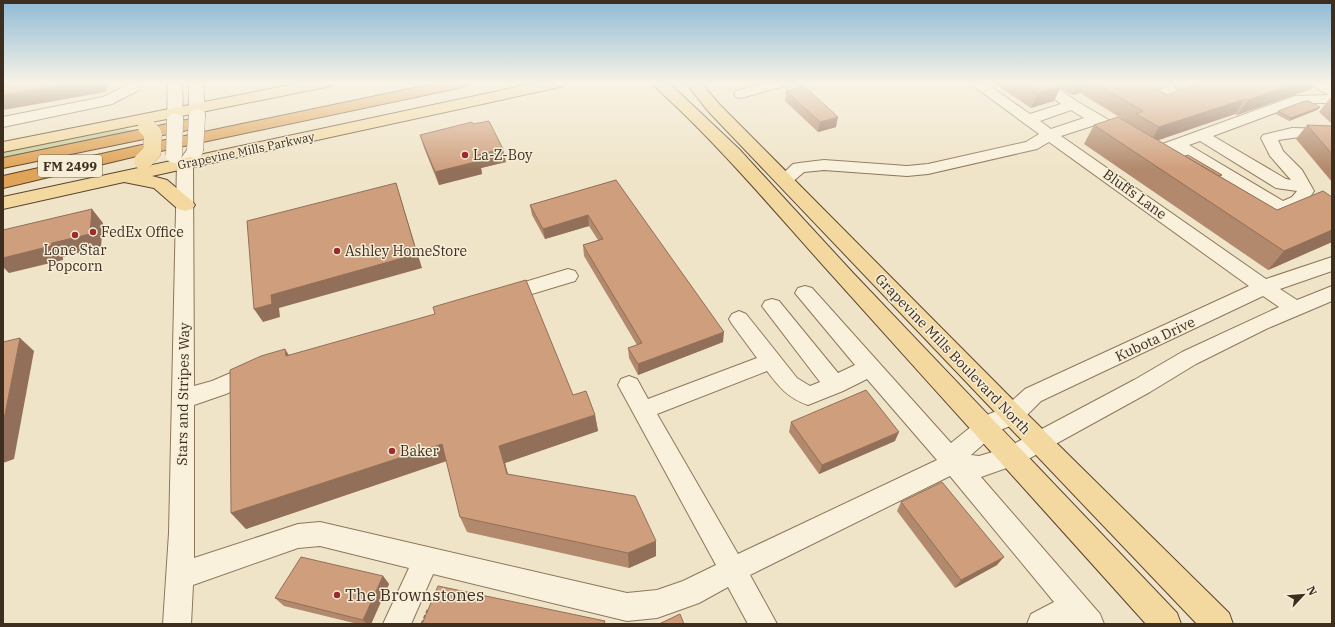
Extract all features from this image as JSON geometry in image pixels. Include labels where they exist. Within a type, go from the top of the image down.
[{"type":"highway","name":"FM 2499","points":[[3,163],[253,111]]},
{"type":"highway","name":"Grapevine Mills Parkway","points":[[3,182],[137,151],[325,111]]},
{"type":"main road","points":[[3,147],[139,124],[200,111]]},
{"type":"main road","name":"Grapevine Mills Parkway","points":[[3,203],[118,178],[185,156],[412,111]]},
{"type":"main road","name":"Grapevine Mills Boulevard North","points":[[692,111],[765,186],[845,277],[1013,456],[1166,624]]},
{"type":"main road","name":"Grapevine Mills Boulevard North","points":[[717,111],[1012,415],[1218,624]]},
{"type":"main road","points":[[118,178],[143,161],[152,152],[153,134],[139,124]]},
{"type":"main road","points":[[118,178],[148,181],[160,184],[185,205]]},
{"type":"main road","points":[[765,186],[784,180]]},
{"type":"street","points":[[3,122],[59,111]]},
{"type":"street","name":"Stars and Stripes Way","points":[[175,111],[185,156],[182,533],[177,624]]},
{"type":"street","name":"Bluffs Lane","points":[[1018,111],[1294,309]]},
{"type":"street","points":[[1029,119],[1053,111]]},
{"type":"street","points":[[1084,111],[1167,162]]},
{"type":"street","points":[[1152,153],[1265,111]]},
{"type":"street","name":"Stars and Stripes Way","points":[[185,156],[197,112]]},
{"type":"street","points":[[784,180],[799,168],[824,165],[907,171],[928,169],[1031,146],[1050,134],[1097,119]]},
{"type":"street","points":[[1256,215],[1262,216],[1284,209],[1298,202],[1306,191],[1296,174],[1276,153],[1269,138],[1278,134],[1332,134]]},
{"type":"street","points":[[1201,135],[1282,184],[1303,187]]},
{"type":"street","points":[[1177,144],[1284,209]]},
{"type":"street","name":"Kubota Drive","points":[[985,426],[1012,415],[1033,394],[1264,287],[1332,264]]},
{"type":"street","points":[[485,300],[568,276]]},
{"type":"street","points":[[805,293],[954,463],[1082,615],[1041,624]]},
{"type":"street","points":[[180,576],[298,536],[320,534],[627,607],[657,604],[689,593],[732,570],[954,463],[979,467],[1013,456],[1142,386],[1189,358],[1332,293]]},
{"type":"street","points":[[772,306],[835,385]]},
{"type":"street","points":[[739,319],[788,384],[808,396],[835,385],[870,367]]},
{"type":"street","points":[[644,410],[771,361]]},
{"type":"street","points":[[183,399],[218,388],[274,363]]},
{"type":"street","points":[[629,384],[763,624]]},
{"type":"street","points":[[954,463],[958,452],[980,433],[985,426]]},
{"type":"street","points":[[397,624],[426,560]]},
{"type":"path","points":[[422,624],[431,603]]},
{"type":"green space","points":[[124,129],[135,130],[3,158],[3,152]]},
{"type":"building","points":[[808,111],[832,111],[838,117],[820,122]]},
{"type":"building","points":[[1142,111],[1207,111],[1159,127],[1136,114]]},
{"type":"building","points":[[1278,111],[1309,111],[1291,118]]},
{"type":"building","points":[[1118,117],[1277,210],[1323,191],[1332,197],[1332,230],[1284,251],[1094,125]]},
{"type":"building","name":"La-Z-Boy","points":[[489,121],[503,149],[477,155],[479,161],[435,172],[420,135],[472,122],[473,124]]},
{"type":"building","points":[[1307,125],[1332,126],[1332,154]]},
{"type":"building","points":[[1188,155],[1222,175],[1219,176],[1185,156]]},
{"type":"building","points":[[616,180],[724,332],[638,364],[628,348],[642,343],[583,245],[603,239],[588,215],[543,229],[530,205]]},
{"type":"building","name":"Ashley HomeStore","points":[[396,183],[417,254],[271,295],[272,304],[254,309],[247,221]]},
{"type":"building","points":[[92,209],[90,234],[52,243],[51,246],[3,258],[3,230]]},
{"type":"building","name":"Baker","points":[[526,280],[573,395],[586,391],[595,415],[499,446],[507,474],[635,496],[656,541],[628,553],[460,517],[442,444],[231,513],[230,370],[261,356],[285,349],[286,356],[435,314],[433,307]]},
{"type":"building","points":[[20,338],[3,424],[3,342]]},
{"type":"building","points":[[866,390],[899,432],[822,465],[791,422]]},
{"type":"building","points":[[942,482],[1004,557],[961,580],[901,502]]},
{"type":"building","name":"The Brownstones","points":[[301,557],[383,576],[363,620],[275,598]]},
{"type":"building","points":[[438,586],[605,621],[604,624],[422,624]]},
{"type":"building","points":[[680,614],[684,624],[659,624]]},
{"type":"place","name":"La-Z-Boy","points":[[465,155]]},
{"type":"place","name":"FedEx Office","points":[[93,232]]},
{"type":"place","name":"Lone Star Popcorn","points":[[75,235]]},
{"type":"place","name":"Ashley HomeStore","points":[[337,251]]},
{"type":"place","name":"Baker","points":[[392,451]]},
{"type":"place","name":"The Brownstones","points":[[337,595]]}]
